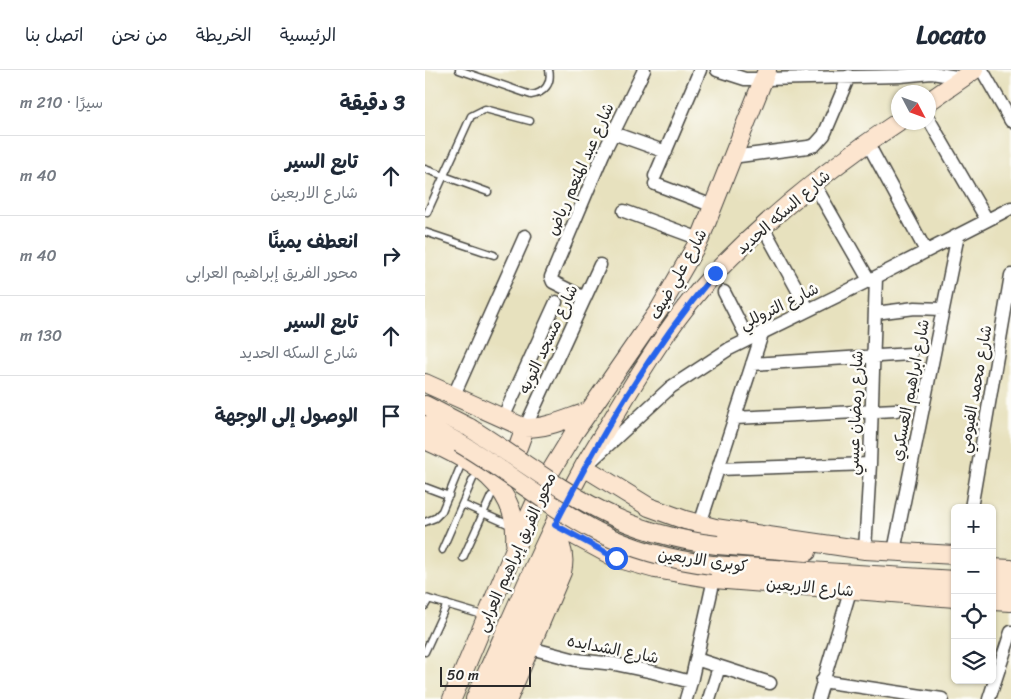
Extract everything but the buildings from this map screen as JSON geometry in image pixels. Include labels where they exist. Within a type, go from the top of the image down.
[{"type":"street","name":"شارع عبد المنعم رياض","points":[[585,298],[553,282],[551,277],[613,133],[644,70]]},
{"type":"street","points":[[700,70],[655,180],[713,206]]},
{"type":"street","points":[[717,70],[745,78],[765,75],[899,76],[932,73],[969,74]]},
{"type":"street","points":[[982,70],[1011,121]]},
{"type":"street","points":[[936,97],[969,74]]},
{"type":"street","name":"شارع علي ضيف","points":[[590,411],[659,310],[690,259],[700,239],[765,75]]},
{"type":"street","points":[[732,157],[815,145],[824,135],[849,76]]},
{"type":"street","name":"شارع السكه الحديد","points":[[584,467],[644,367],[678,319],[715,273],[763,227],[814,184],[867,142],[891,127]]},
{"type":"street","points":[[936,130],[987,220]]},
{"type":"street","points":[[613,133],[666,152]]},
{"type":"street","points":[[867,142],[926,251]]},
{"type":"street","points":[[814,184],[873,278]]},
{"type":"street","name":"شارع التروللي","points":[[584,467],[671,388],[699,367],[763,331],[1011,208]]},
{"type":"street","points":[[624,211],[700,239]]},
{"type":"street","points":[[763,227],[809,309]]},
{"type":"street","name":"شارع ابراهيم العسكري","points":[[894,552],[958,235]]},
{"type":"street","points":[[454,395],[525,236]]},
{"type":"street","points":[[690,259],[715,273]]},
{"type":"street","name":"شارع مسجد التوبه","points":[[525,428],[600,265]]},
{"type":"street","name":"شارع محمد الفيومي","points":[[972,504],[1011,275]]},
{"type":"street","name":"شارع رمضان عيسي","points":[[865,550],[874,357],[875,313],[873,278]]},
{"type":"street","points":[[724,292],[748,339]]},
{"type":"street","points":[[503,418],[556,302]]},
{"type":"street","points":[[875,313],[915,308],[942,309]]},
{"type":"street","points":[[700,524],[763,331]]},
{"type":"street","points":[[752,364],[911,354]]},
{"type":"street","points":[[425,383],[525,428],[552,425],[590,411]]},
{"type":"street","name":"كوبرى الاربعين","points":[[425,404],[470,428],[569,493],[601,511],[634,526],[669,536],[717,545],[951,565]]},
{"type":"street","points":[[735,418],[896,410]]},
{"type":"street","name":"محور الفريق إبراهيم العرابى","points":[[452,699],[534,502],[574,432],[590,411]]},
{"type":"street","name":"كوبرى الاربعين","points":[[425,425],[461,451],[504,471],[559,509],[600,533],[651,553],[681,560],[713,572],[951,580]]},
{"type":"street","points":[[492,479],[507,465],[513,456],[525,428]]},
{"type":"street","points":[[425,440],[461,451],[492,479],[504,494],[509,503],[515,527],[514,552]]},
{"type":"street","points":[[718,470],[870,464]]},
{"type":"street","points":[[584,467],[649,507],[715,528],[865,550],[951,555]]},
{"type":"street","name":"محور الفريق إبراهيم العرابى","points":[[475,699],[551,532],[584,467]]},
{"type":"street","points":[[627,562],[622,556],[617,542],[619,527],[628,514],[641,508],[649,507]]},
{"type":"street","points":[[509,699],[564,566],[562,546],[551,532]]},
{"type":"street","points":[[493,699],[546,577],[551,532]]},
{"type":"street","name":"شارع الاربعين","points":[[551,532],[627,562],[655,569],[713,572],[850,590],[951,598]]},
{"type":"street","points":[[996,558],[1011,559]]},
{"type":"street","points":[[996,568],[1011,570]]},
{"type":"street","points":[[686,699],[696,660],[713,572]]},
{"type":"street","points":[[996,584],[1011,586]]},
{"type":"street","points":[[818,699],[850,590]]},
{"type":"street","points":[[996,601],[1011,602]]},
{"type":"street","points":[[989,699],[1011,632]]},
{"type":"street","name":"شارع الشدايده","points":[[530,648],[576,660],[615,664],[691,682]]},
{"type":"street","points":[[696,660],[770,683]]},
{"type":"street","points":[[709,699],[719,667]]},
{"type":"street","points":[[445,699],[462,676]]},
{"type":"street","points":[[822,681],[942,699]]},
{"type":"lane","points":[[459,70],[531,95],[540,93],[547,87],[550,77],[549,70]]},
{"type":"lane","points":[[427,213],[468,121],[475,113],[485,109],[530,121]]},
{"type":"lane","points":[[425,169],[488,192]]},
{"type":"lane","points":[[425,232],[494,255]]},
{"type":"lane","points":[[425,522],[439,514],[449,496],[461,451]]},
{"type":"lane","points":[[442,550],[473,479]]},
{"type":"lane","points":[[425,487],[449,496]]},
{"type":"lane","points":[[463,558],[491,496]]},
{"type":"lane","points":[[462,504],[515,527]]},
{"type":"lane","points":[[425,606],[427,598],[487,616]]},
{"type":"lane","points":[[425,652],[447,604]]},
{"type":"route","points":[[616,558],[555,525],[584,467],[644,367],[666,335],[715,273]]}]
